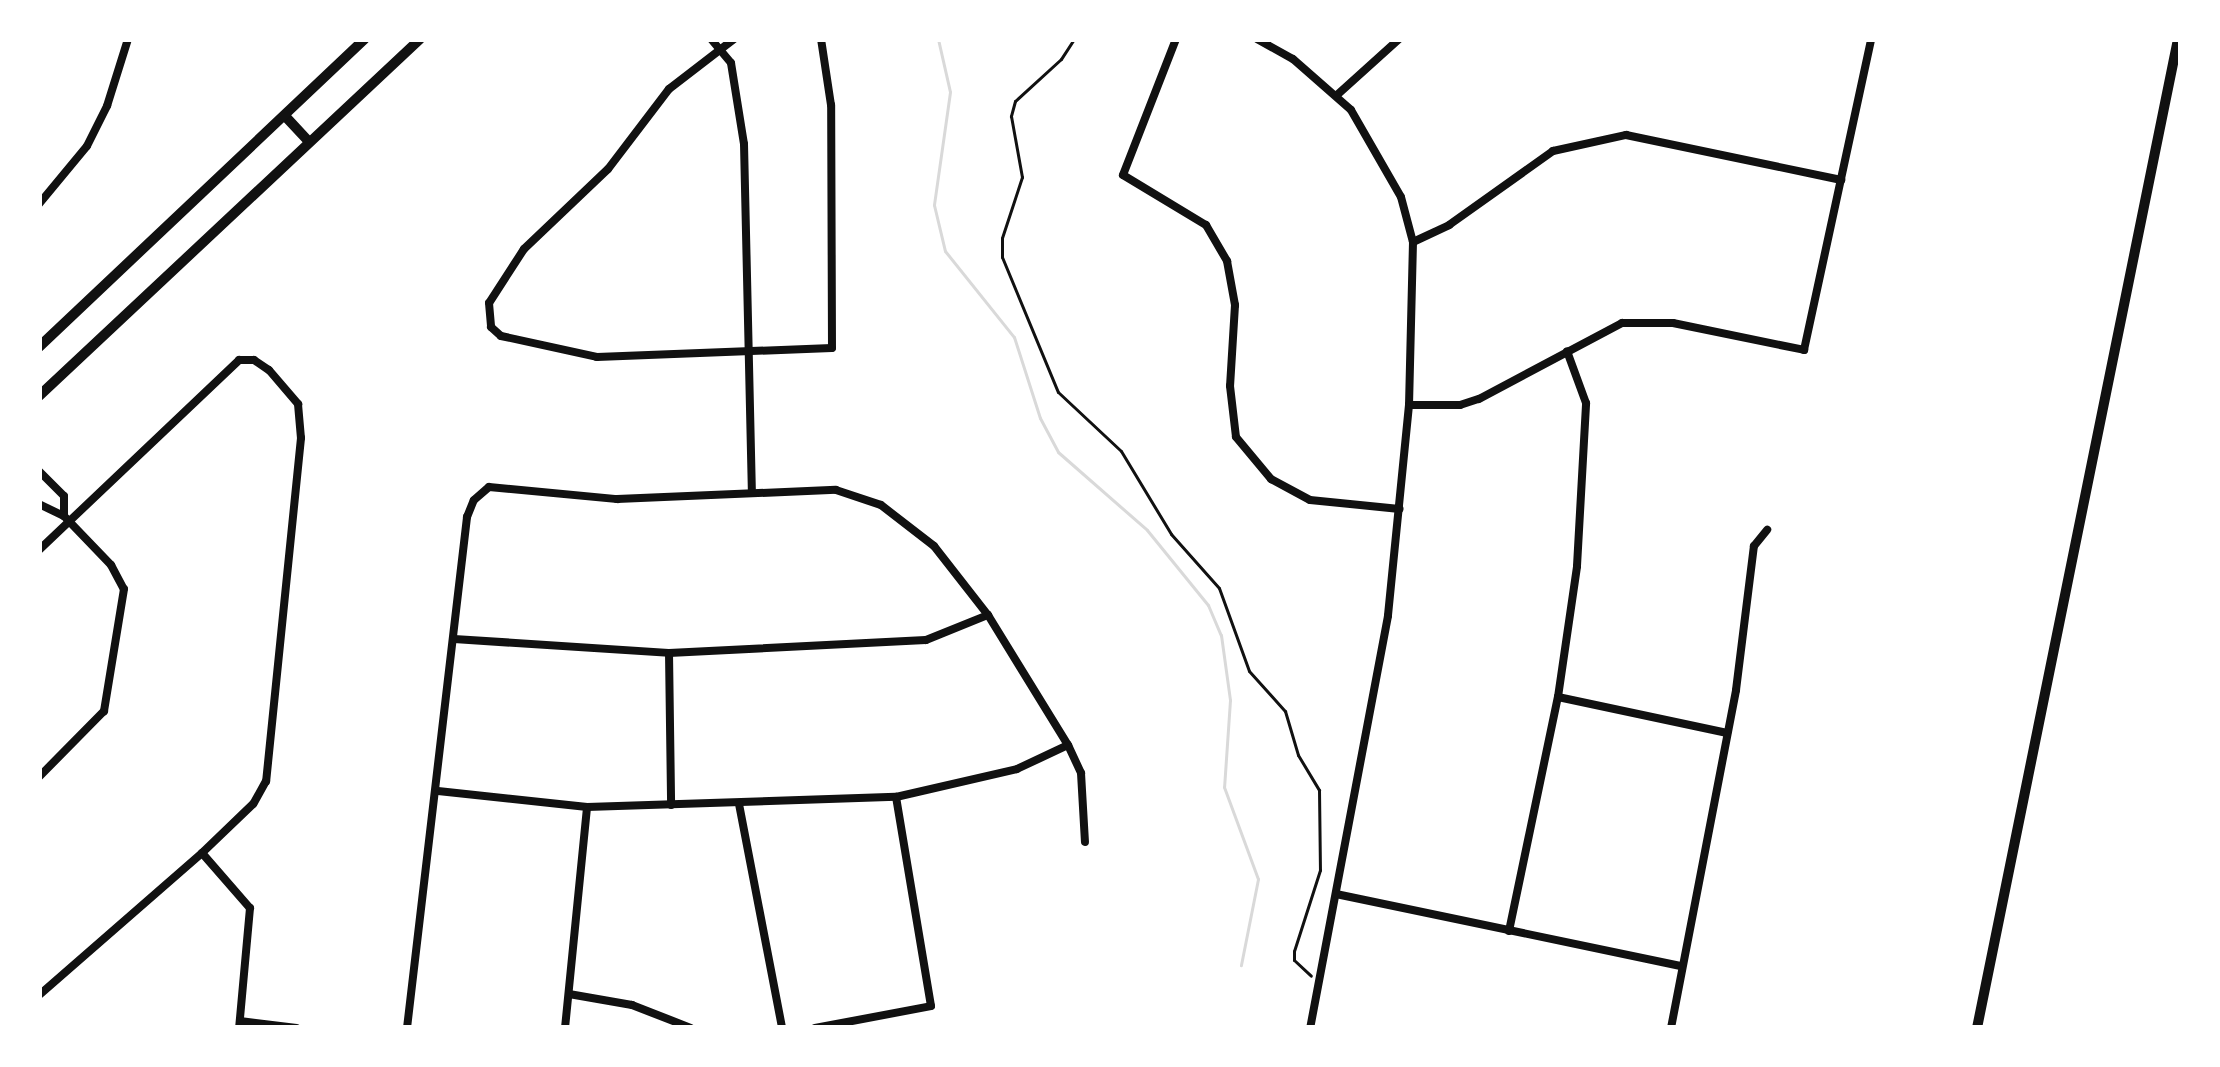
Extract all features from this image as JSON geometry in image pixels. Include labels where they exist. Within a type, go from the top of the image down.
[{"type":"main road","points":[[39,347],[365,39]]},
{"type":"main road","points":[[39,396],[420,39]]},
{"type":"main road","points":[[1976,1028],[2178,39]]},
{"type":"main road","points":[[285,116],[309,142]]},
{"type":"street","points":[[39,204],[87,146],[107,106],[128,39]]},
{"type":"street","points":[[711,39],[736,82],[744,144],[752,492]]},
{"type":"street","points":[[734,39],[669,89],[608,169],[524,249],[493,293],[488,315],[500,336],[597,357],[832,348],[832,146],[821,39]]},
{"type":"street","points":[[1176,39],[1123,175],[1206,225],[1227,260],[1234,305],[1231,418],[1236,437],[1260,470],[1310,500],[1400,509]]},
{"type":"street","points":[[1257,39],[1337,95],[1386,166],[1413,242],[1409,405],[1400,509],[1372,718],[1310,1028]]},
{"type":"street","points":[[1337,95],[1399,39]]},
{"type":"street","points":[[1409,405],[1460,405],[1479,399],[1600,330],[1643,322],[1804,350],[1871,39]]},
{"type":"street","points":[[1413,242],[1449,225],[1553,151],[1626,135],[1841,181]]},
{"type":"street","points":[[1509,931],[1558,697],[1577,566],[1587,423],[1582,384],[1567,351]]},
{"type":"street","points":[[39,550],[67,518],[231,365],[248,359],[269,370],[298,404],[301,438],[266,781],[253,804],[202,854],[39,995]]},
{"type":"street","points":[[39,471],[64,496],[67,518]]},
{"type":"street","points":[[407,1028],[467,517],[482,493],[508,486],[616,499],[854,493],[898,516],[934,546],[988,615],[1068,746],[1081,773],[1084,842]]},
{"type":"street","points":[[39,504],[67,518],[120,577],[122,609],[104,711],[39,777]]},
{"type":"street","points":[[1670,1028],[1727,733],[1754,546],[1767,530]]},
{"type":"street","points":[[454,639],[668,653],[926,640],[988,615]]},
{"type":"street","points":[[668,653],[671,805]]},
{"type":"street","points":[[1558,697],[1727,733]]},
{"type":"street","points":[[438,791],[587,807],[896,797],[1017,769],[1068,746]]},
{"type":"street","points":[[815,1028],[931,1006],[896,797]]},
{"type":"street","points":[[739,805],[782,1028]]},
{"type":"street","points":[[565,1028],[587,807]]},
{"type":"street","points":[[202,854],[250,908],[240,1025],[297,1028]]},
{"type":"street","points":[[1336,894],[1681,966]]},
{"type":"street","points":[[569,994],[632,1006],[691,1028]]},
{"type":"path","points":[[1074,39],[1061,59],[1015,101],[1011,116],[1022,177],[1002,238],[1002,257],[1058,392],[1121,451],[1171,534],[1219,588],[1249,670],[1285,711],[1298,755],[1319,790],[1320,870],[1294,951],[1300,969],[1317,981]]},
{"type":"waterway","points":[[938,39],[950,92],[934,205],[945,251],[1014,337],[1040,418],[1058,452],[1147,530],[1208,605],[1221,635],[1230,700],[1224,787],[1258,879],[1241,965]]}]
